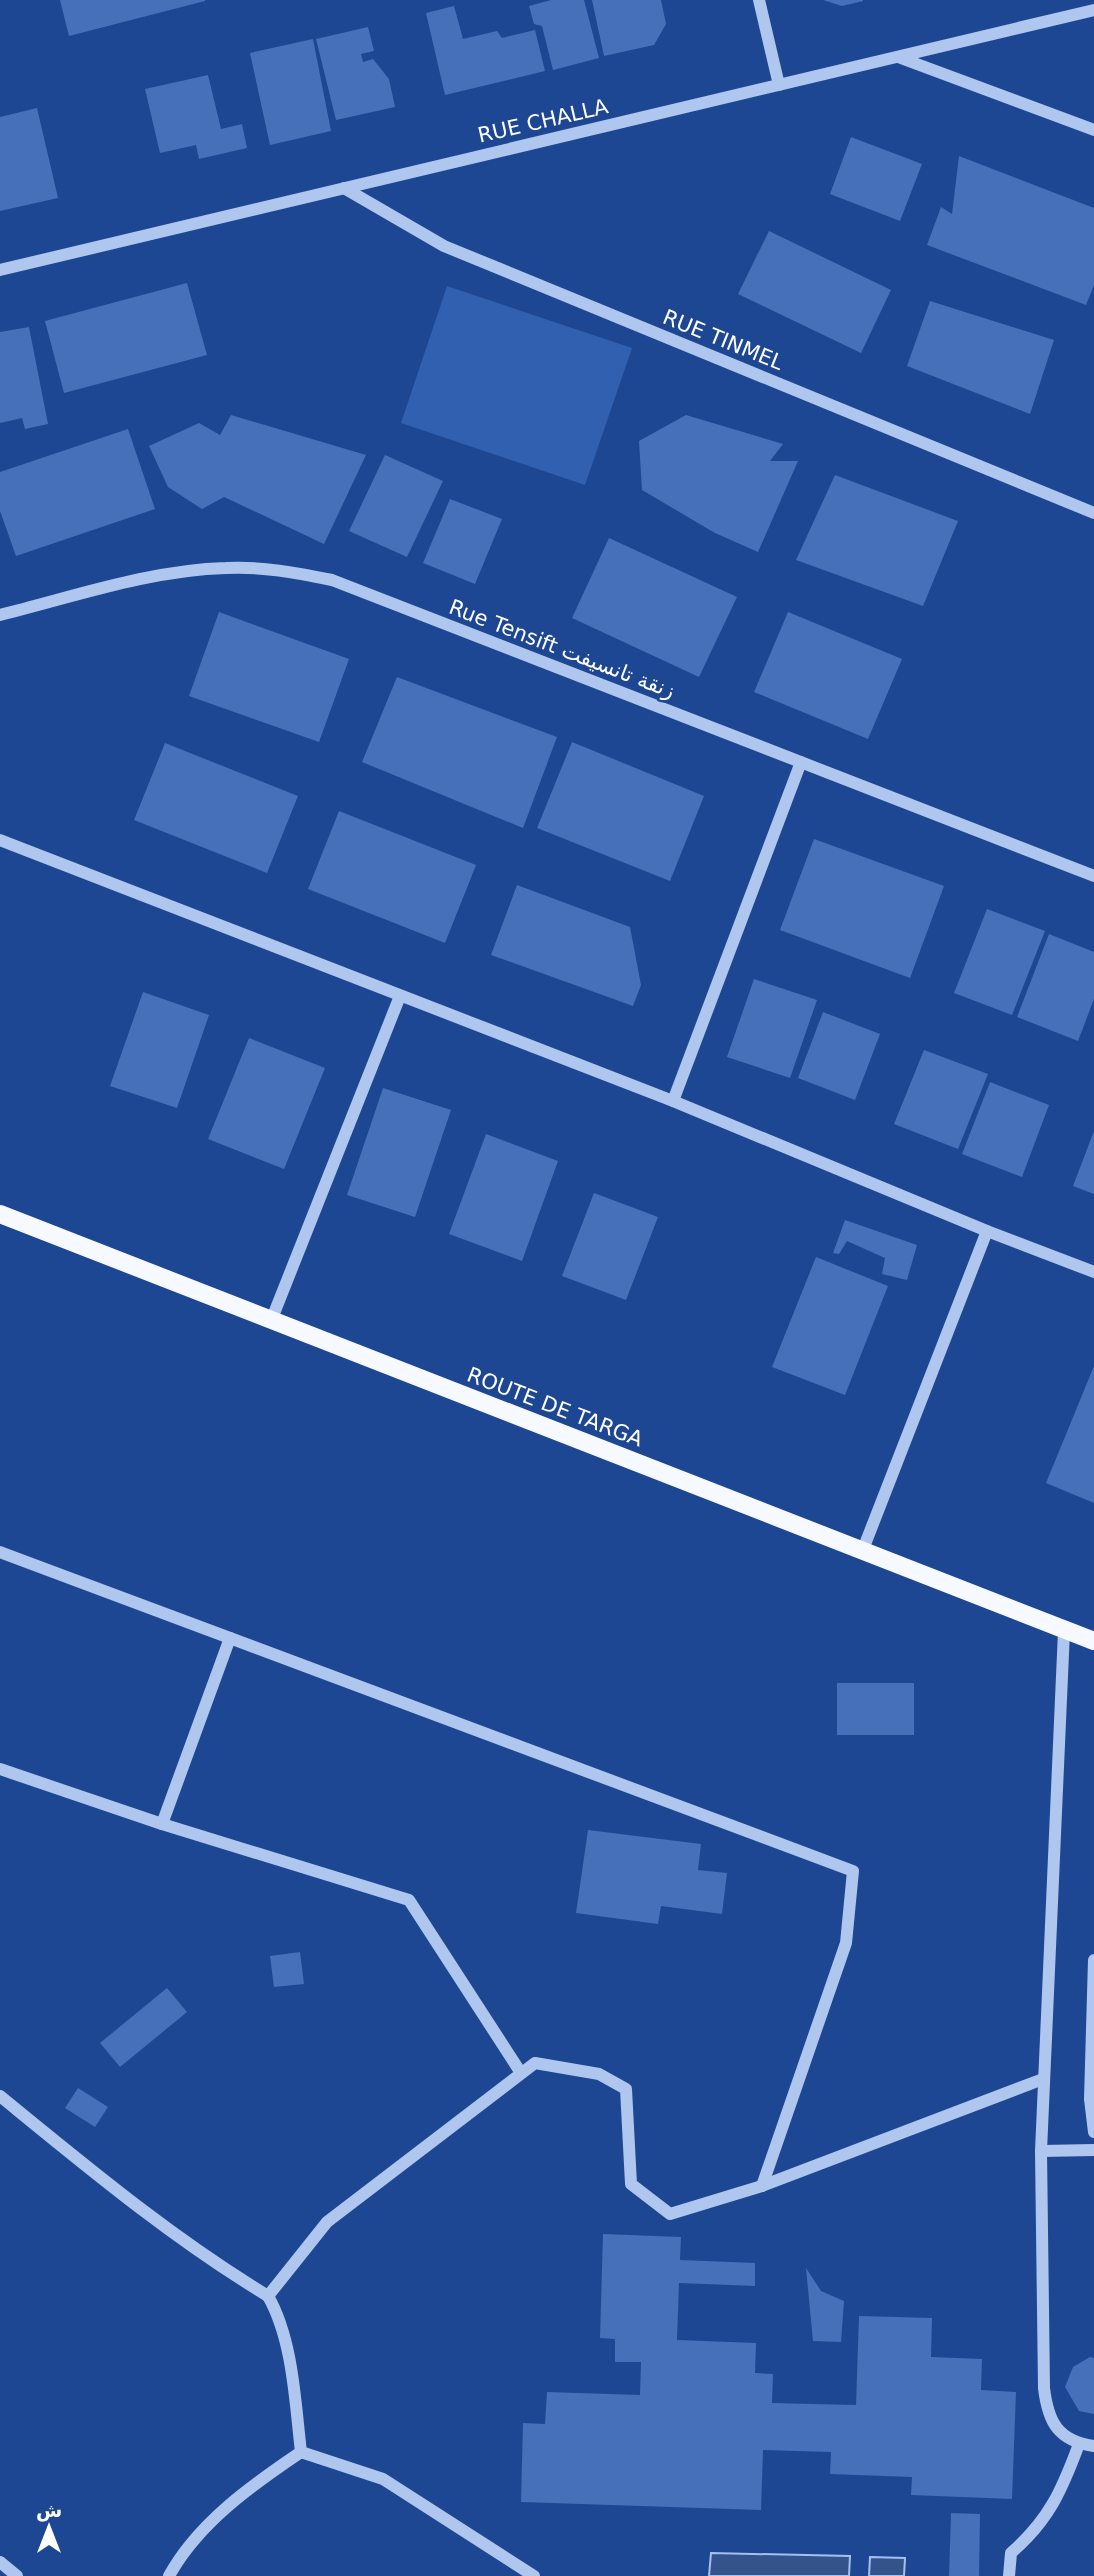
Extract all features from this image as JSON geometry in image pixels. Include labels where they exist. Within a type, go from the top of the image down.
[{"type":"main road","name":"ROUTE DE TARGA","points":[[0,1214],[1094,1642]]},
{"type":"street","points":[[759,0],[779,85]]},
{"type":"street","name":"RUE CHALLA","points":[[0,270],[1094,10]]},
{"type":"street","points":[[898,57],[1094,130]]},
{"type":"street","name":"RUE TINMEL","points":[[344,188],[444,246],[1094,513]]},
{"type":"street","name":"Rue Tensift زنقة تانسيفت","points":[[0,615],[167,575],[226,568],[284,571],[332,580],[1094,876]]},
{"type":"street","points":[[673,1101],[801,762]]},
{"type":"street","points":[[0,840],[673,1101],[987,1231],[1094,1272]]},
{"type":"street","points":[[271,1321],[400,996]]},
{"type":"street","points":[[862,1552],[987,1231]]},
{"type":"street","points":[[0,1552],[853,1871],[846,1943],[762,2186]]},
{"type":"street","points":[[1064,1631],[1041,2151],[1047,2411],[1059,2431],[1079,2444],[1094,2446]]},
{"type":"street","points":[[162,1824],[230,1638]]},
{"type":"street","points":[[0,1769],[162,1824],[410,1900],[521,2073]]},
{"type":"street","points":[[1094,1960],[1090,2099],[1094,2132]]},
{"type":"street","points":[[268,2296],[327,2222],[535,2063],[598,2074],[626,2089],[631,2184],[670,2214],[762,2186],[1043,2079]]},
{"type":"street","points":[[0,2096],[144,2213],[217,2266],[268,2296],[278,2313],[294,2391],[301,2452]]},
{"type":"street","points":[[1041,2151],[1094,2150]]},
{"type":"street","points":[[1009,2576],[1011,2553],[1034,2533],[1061,2494],[1079,2444]]},
{"type":"street","points":[[169,2576],[181,2554],[250,2486],[301,2452]]},
{"type":"street","points":[[301,2452],[383,2479],[534,2576]]},
{"type":"street","points":[[0,2562],[17,2576]]},
{"type":"shaded area","points":[[447,286],[632,348],[585,485],[401,423]]},
{"type":"shaded area","points":[[711,2553],[850,2556],[849,2576],[709,2576]]},
{"type":"shaded area","points":[[870,2557],[905,2558],[904,2576],[869,2576]]},
{"type":"building","points":[[60,0],[205,0],[205,1],[69,36]]},
{"type":"building","points":[[551,0],[584,0],[599,58],[553,70],[542,26],[534,24],[529,6]]},
{"type":"building","points":[[592,0],[661,0],[666,24],[654,45],[604,56]]},
{"type":"building","points":[[823,0],[863,0],[863,1],[842,6]]},
{"type":"building","points":[[454,6],[463,39],[497,31],[502,38],[535,30],[545,71],[445,95],[426,13]]},
{"type":"building","points":[[368,27],[374,51],[361,54],[363,62],[373,59],[389,79],[395,107],[336,120],[316,39]]},
{"type":"building","points":[[313,39],[331,131],[270,145],[250,53]]},
{"type":"building","points":[[208,75],[221,129],[242,124],[247,148],[199,159],[196,145],[160,153],[145,89]]},
{"type":"building","points":[[37,108],[58,198],[0,211],[0,117]]},
{"type":"building","points":[[851,137],[922,164],[900,221],[830,194]]},
{"type":"building","points":[[959,156],[1094,208],[1094,285],[1086,305],[927,245],[941,207],[952,214]]},
{"type":"building","points":[[769,231],[891,290],[861,353],[738,294]]},
{"type":"building","points":[[187,283],[207,355],[64,393],[45,321]]},
{"type":"building","points":[[930,301],[1054,340],[1030,414],[907,366]]},
{"type":"building","points":[[29,327],[48,424],[25,429],[22,418],[0,423],[0,332]]},
{"type":"building","points":[[231,415],[366,455],[324,544],[224,497],[202,509],[168,487],[149,446],[199,423],[220,435]]},
{"type":"building","points":[[686,415],[783,444],[770,461],[798,461],[758,552],[715,533],[642,490],[639,441]]},
{"type":"building","points":[[128,429],[155,509],[16,556],[0,511],[0,472]]},
{"type":"building","points":[[385,455],[443,481],[407,557],[349,531]]},
{"type":"building","points":[[835,475],[958,521],[923,606],[796,560]]},
{"type":"building","points":[[450,499],[502,519],[475,584],[423,563]]},
{"type":"building","points":[[609,538],[737,597],[699,677],[572,618]]},
{"type":"building","points":[[219,612],[349,659],[319,742],[189,696]]},
{"type":"building","points":[[788,612],[902,659],[868,739],[754,692]]},
{"type":"building","points":[[397,677],[557,737],[523,828],[362,762]]},
{"type":"building","points":[[572,742],[704,796],[670,881],[537,828]]},
{"type":"building","points":[[165,743],[298,796],[267,873],[134,820]]},
{"type":"building","points":[[339,811],[476,865],[445,943],[308,889]]},
{"type":"building","points":[[814,839],[944,886],[910,978],[780,930]]},
{"type":"building","points":[[517,885],[630,927],[641,985],[633,1006],[491,955]]},
{"type":"building","points":[[987,909],[1045,931],[1012,1015],[954,993]]},
{"type":"building","points":[[1049,934],[1094,952],[1094,999],[1078,1041],[1017,1017]]},
{"type":"building","points":[[754,979],[817,1000],[790,1078],[727,1057]]},
{"type":"building","points":[[143,992],[209,1015],[177,1108],[110,1086]]},
{"type":"building","points":[[823,1012],[880,1034],[855,1100],[798,1078]]},
{"type":"building","points":[[249,1038],[325,1068],[284,1169],[208,1139]]},
{"type":"building","points":[[924,1050],[988,1074],[958,1149],[894,1124]]},
{"type":"building","points":[[990,1082],[1049,1105],[1022,1177],[962,1154]]},
{"type":"building","points":[[383,1088],[451,1110],[415,1217],[347,1195]]},
{"type":"building","points":[[1094,1131],[1094,1194],[1073,1186]]},
{"type":"building","points":[[486,1134],[558,1161],[522,1261],[449,1234]]},
{"type":"building","points":[[594,1193],[658,1217],[626,1300],[562,1276]]},
{"type":"building","points":[[845,1220],[917,1245],[907,1280],[882,1274],[885,1258],[847,1241],[839,1254],[833,1253]]},
{"type":"building","points":[[816,1257],[888,1286],[845,1395],[772,1367]]},
{"type":"building","points":[[1094,1366],[1094,1503],[1046,1483]]},
{"type":"building","points":[[837,1683],[914,1683],[914,1735],[837,1735]]},
{"type":"building","points":[[588,1830],[701,1844],[698,1870],[727,1873],[722,1914],[661,1906],[658,1924],[576,1913]]},
{"type":"building","points":[[300,1952],[304,1984],[274,1987],[270,1956]]},
{"type":"building","points":[[167,1988],[187,2012],[120,2067],[100,2043]]},
{"type":"building","points":[[78,2088],[108,2107],[95,2127],[65,2108]]},
{"type":"building","points":[[603,2234],[681,2237],[680,2260],[755,2263],[755,2286],[679,2283],[677,2340],[756,2343],[755,2373],[773,2374],[772,2403],[856,2405],[859,2316],[932,2318],[931,2357],[982,2359],[981,2390],[1016,2392],[1012,2499],[911,2495],[912,2477],[830,2474],[831,2452],[763,2450],[761,2510],[521,2502],[523,2423],[545,2424],[547,2392],[640,2395],[641,2362],[615,2362],[615,2339],[600,2338]]},
{"type":"building","points":[[806,2268],[821,2291],[844,2301],[841,2342],[813,2341]]},
{"type":"building","points":[[1090,2357],[1094,2358],[1094,2414],[1079,2411],[1065,2387],[1073,2367]]},
{"type":"building","points":[[951,2513],[980,2514],[979,2576],[949,2576]]}]
